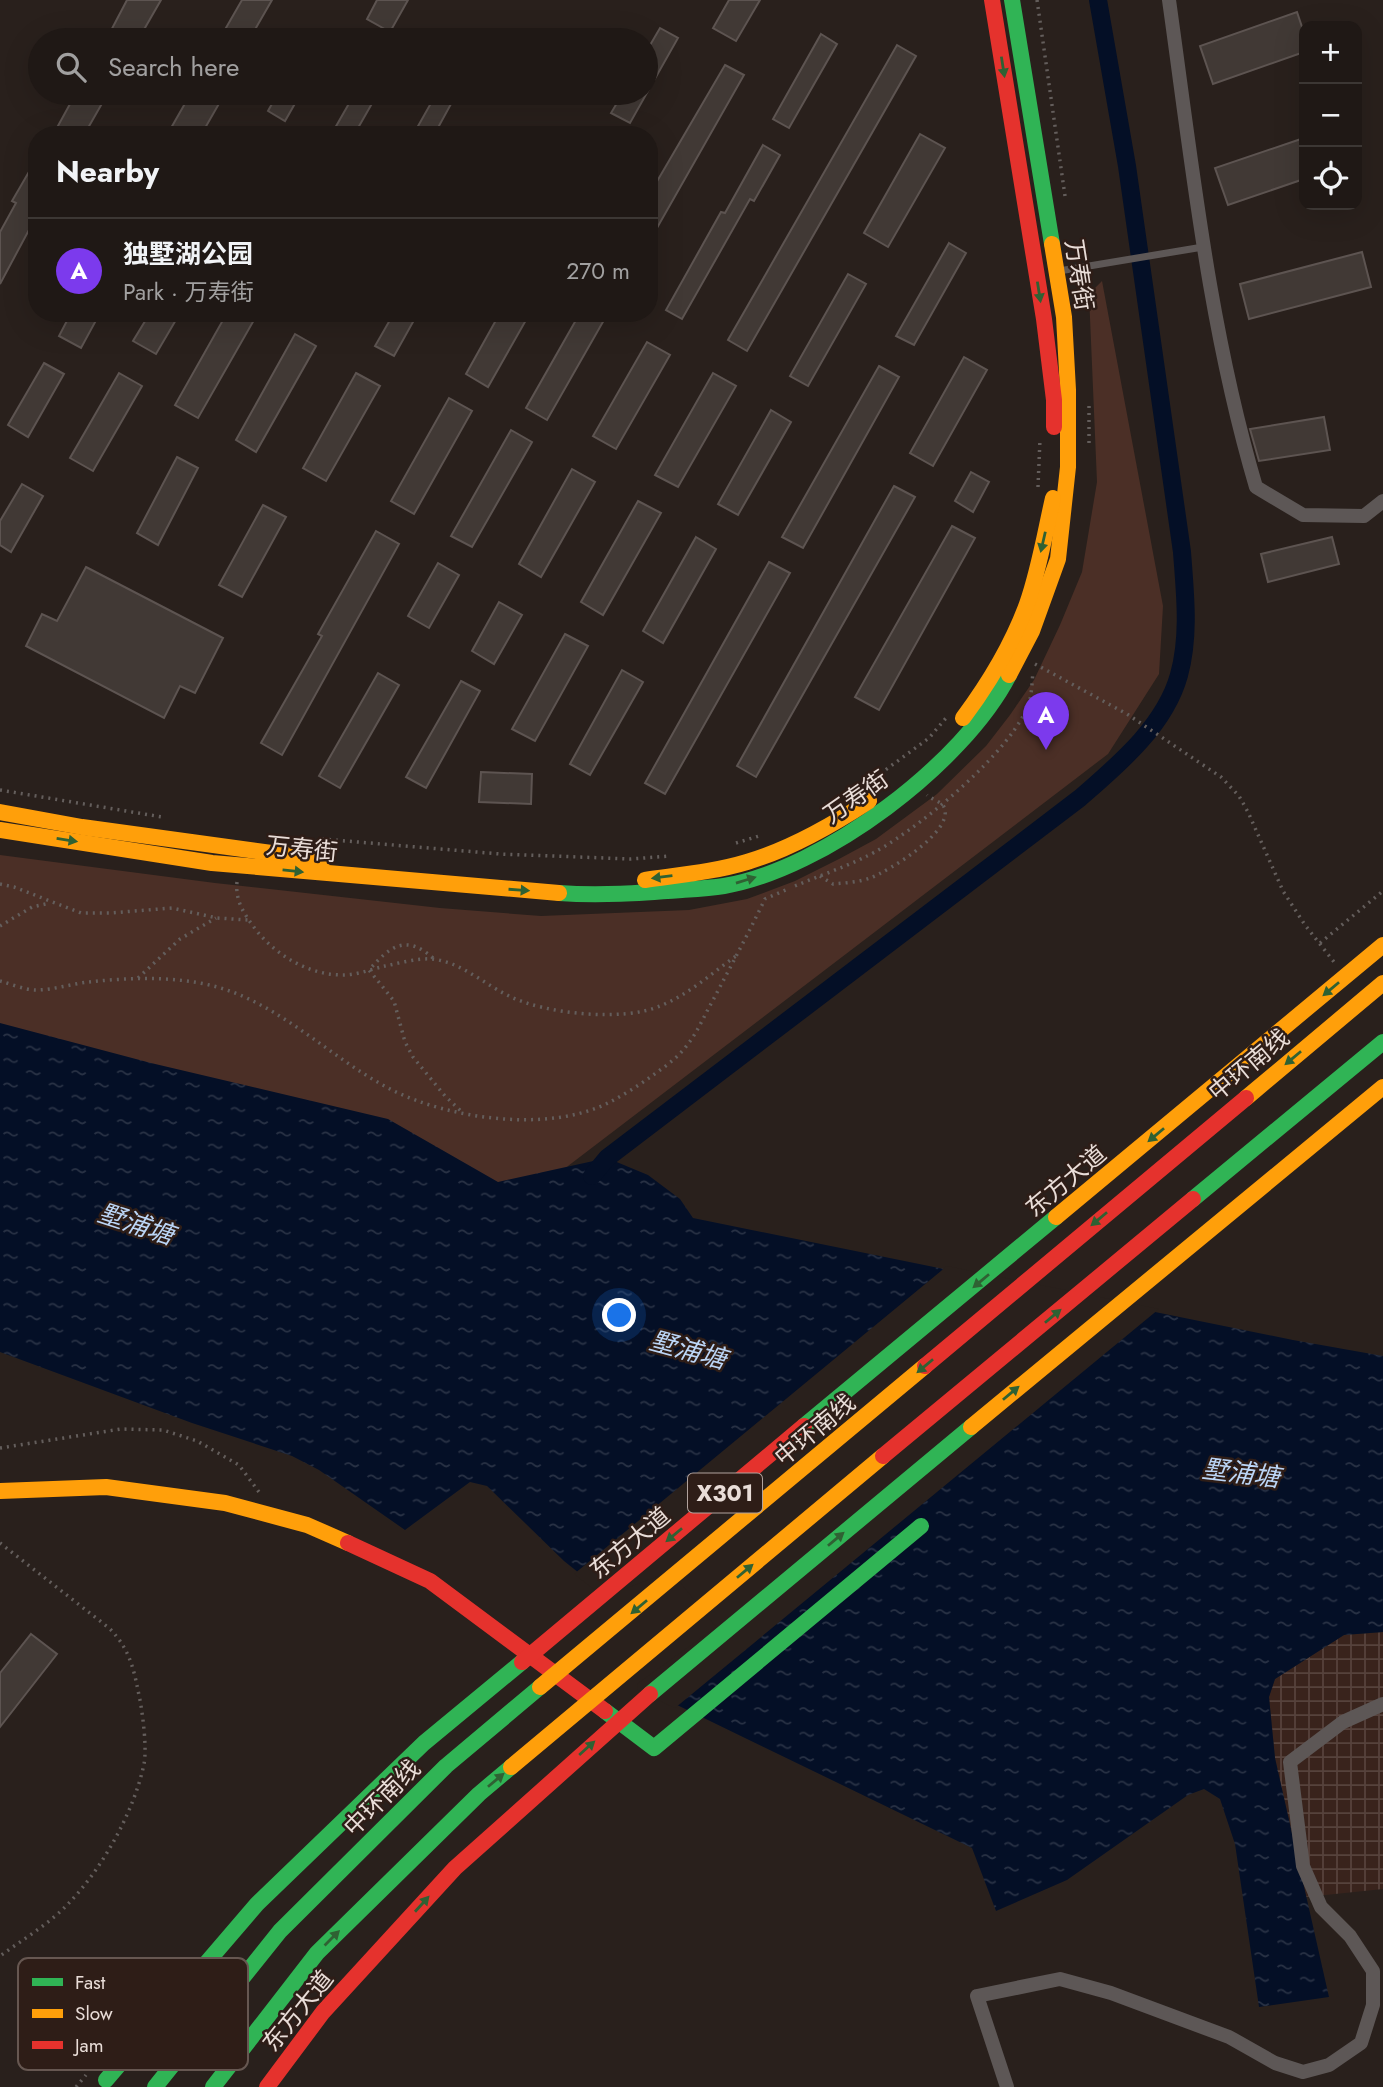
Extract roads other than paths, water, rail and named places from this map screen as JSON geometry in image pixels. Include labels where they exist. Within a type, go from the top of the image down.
[{"type":"main road","name":"万寿街","points":[[0,813],[343,863],[571,881],[643,880],[710,871],[782,850],[849,814],[892,786],[936,752],[979,697],[1021,620],[1041,554],[1055,491],[1054,400],[1044,319],[992,0]]},
{"type":"main road","name":"万寿街","points":[[0,830],[240,866],[576,894],[643,893],[725,886],[783,869],[844,836],[901,795],[946,758],[996,700],[1032,631],[1058,559],[1068,467],[1064,317],[1012,0]]},
{"type":"main road","name":"东方大道","points":[[211,1958],[257,1904],[424,1743],[1383,945]]},
{"type":"main road","name":"中环南线","points":[[248,1971],[280,1931],[446,1766],[1383,983]]},
{"type":"main road","points":[[248,2042],[317,1953],[479,1794],[1383,1042]]},
{"type":"main road","name":"东方大道","points":[[267,2087],[323,2012],[455,1868],[613,1725],[1207,1230],[1383,1087]]},
{"type":"main road","points":[[0,1491],[106,1487],[225,1503],[307,1525],[430,1581],[653,1748],[921,1526]]},
{"type":"main road","name":"东方大道","points":[[106,2080],[115,2070]]},
{"type":"main road","name":"中环南线","points":[[155,2087],[169,2070]]},
{"type":"main road","points":[[213,2087],[226,2070]]},
{"type":"street","points":[[1169,0],[1203,247],[1236,418],[1256,487],[1303,515],[1364,516],[1383,501]]},
{"type":"street","points":[[1007,2087],[977,1996],[1060,1979],[1111,1993],[1229,2037],[1275,2063],[1303,2072],[1329,2065],[1361,2043],[1373,2005],[1373,1971],[1350,1936],[1321,1907],[1303,1866],[1290,1762],[1343,1722],[1383,1704]]},
{"type":"lane","points":[[1056,271],[1203,247]]},
{"type":"water","name":"墅浦塘","points":[[0,1023],[151,1063],[388,1119],[498,1182],[607,1158],[648,1175],[680,1199],[693,1218],[1383,1356],[1383,1632],[1344,1635],[1275,1679],[1269,1697],[1275,1758],[1329,1997],[1259,2007],[1235,1844],[1220,1799],[1204,1789],[1188,1795],[1067,1880],[996,1911],[972,1848],[640,1687],[721,1628],[673,1567],[604,1593],[564,1561],[487,1486],[470,1482],[405,1530],[319,1470],[292,1456],[192,1423],[0,1352]]},
{"type":"waterway","points":[[592,1176],[607,1158],[1080,798],[1110,772],[1152,728],[1172,694],[1185,645],[1182,552],[1127,166],[1098,0]]},
{"type":"place","name":"独墅湖公园","points":[[1046,750]]}]
